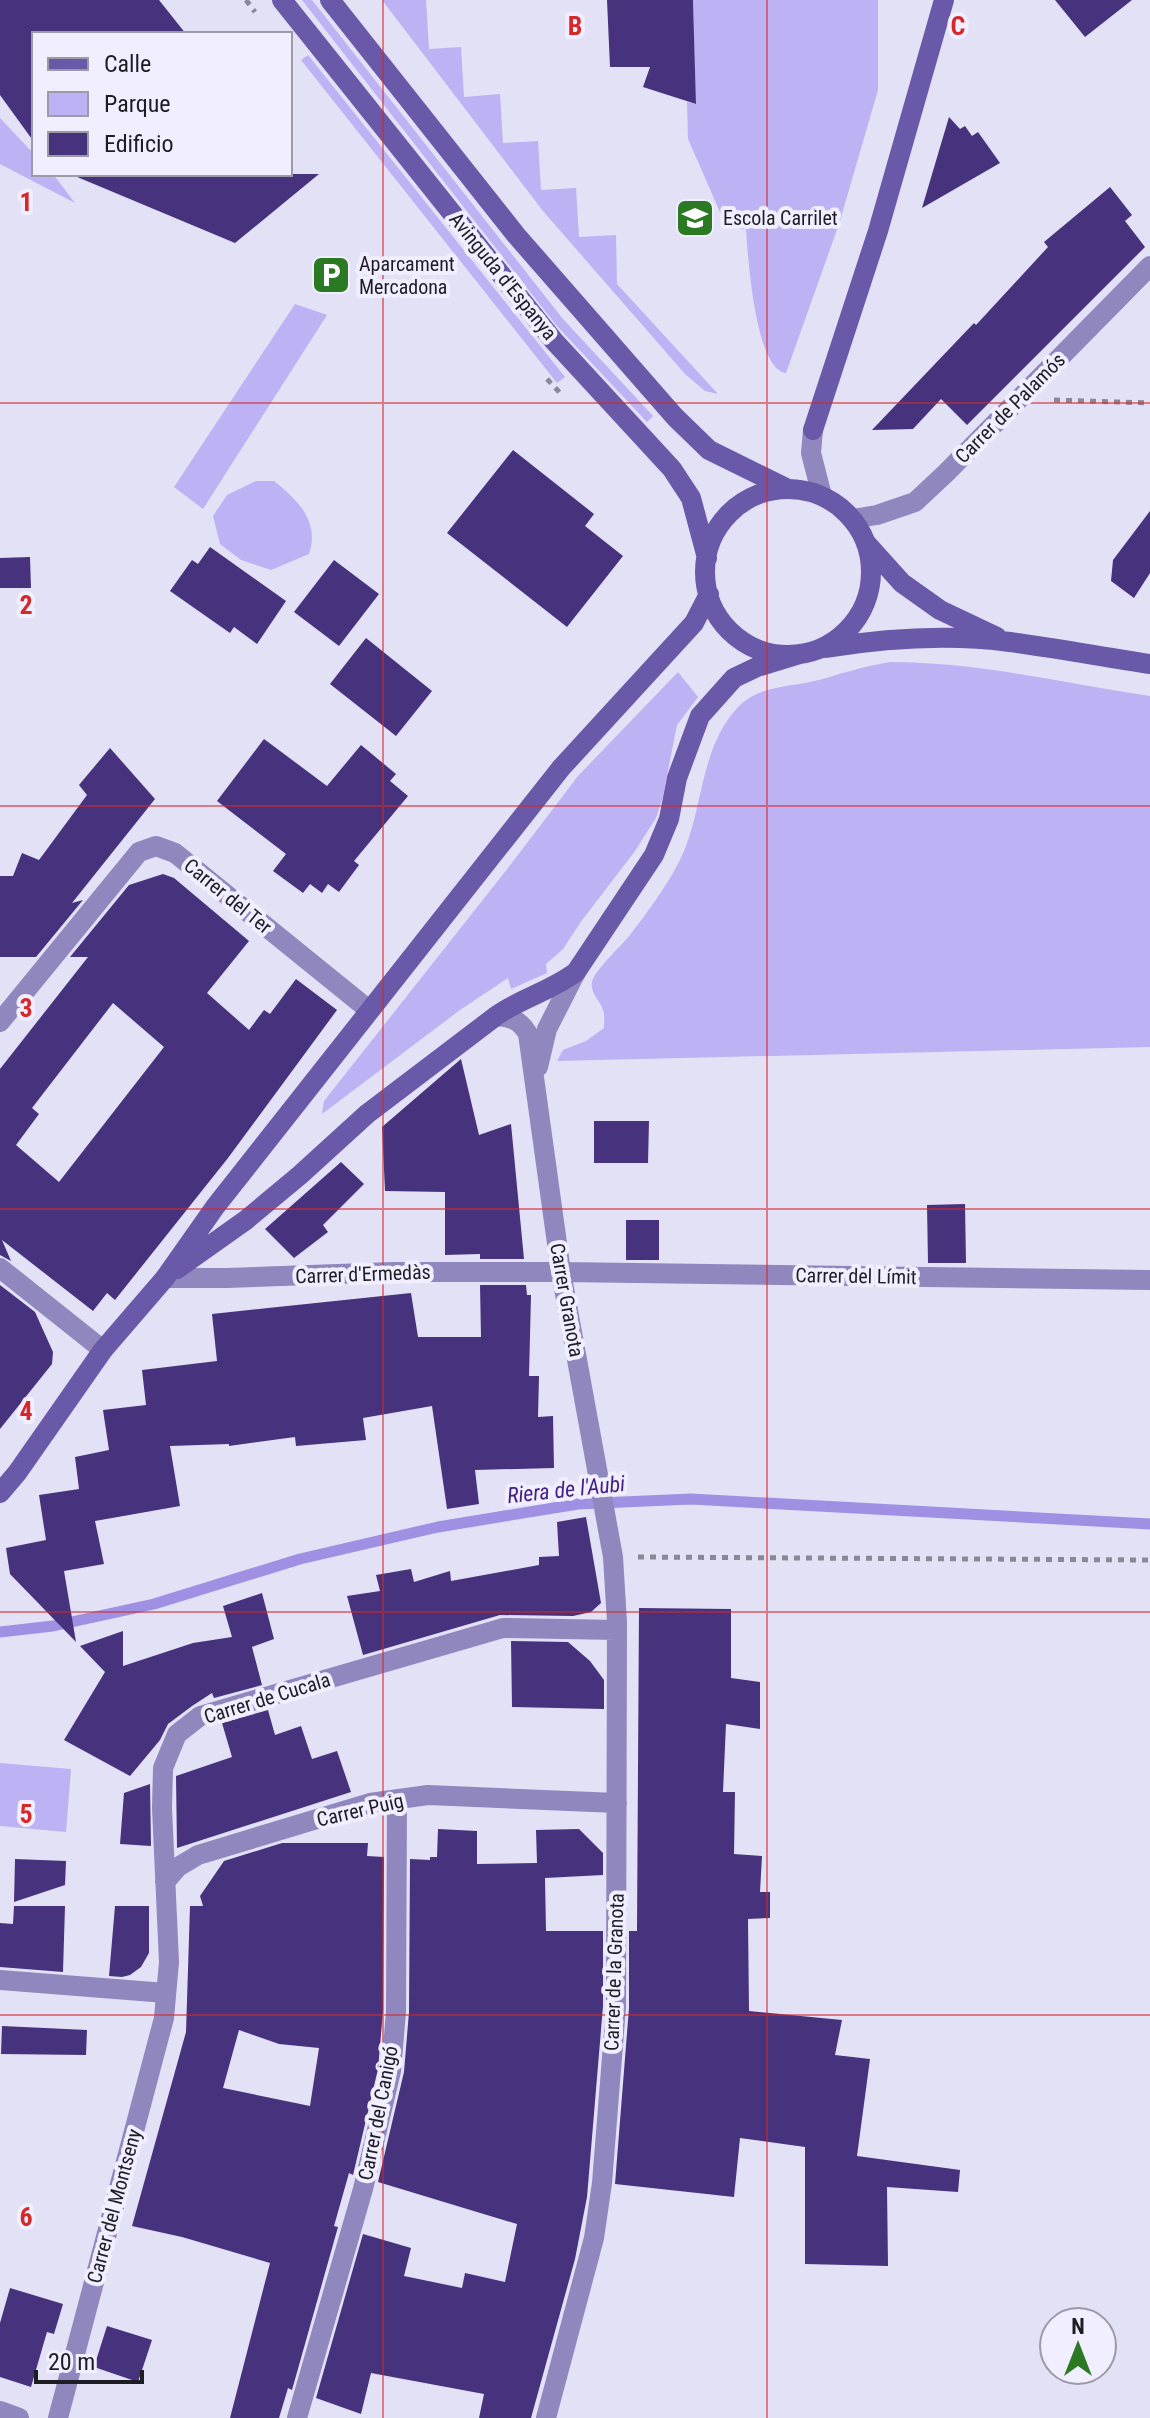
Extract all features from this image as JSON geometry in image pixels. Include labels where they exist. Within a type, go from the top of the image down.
[{"type":"street","name":"Avinguda d'Espanya","points":[[282,0],[554,341],[672,469],[691,498],[707,558]]},
{"type":"street","name":"Avinguda d'Espanya","points":[[330,0],[516,235],[675,417],[709,450],[788,489]]},
{"type":"street","points":[[822,496],[811,453],[813,430],[878,231],[944,0]]},
{"type":"street","name":"Carrer de Palamós","points":[[852,519],[877,515],[915,502],[1150,266]]},
{"type":"street","points":[[1008,642],[940,610],[902,583],[866,542],[852,519],[822,496],[806,491],[788,489],[763,493],[740,505],[715,534],[707,558],[705,576],[718,616],[743,641],[776,654],[872,640],[942,638],[1008,642],[1150,664]]},
{"type":"street","points":[[536,1079],[547,1029],[576,972],[654,855],[669,819],[677,778],[700,716],[734,678],[841,636],[858,617],[868,593],[871,567],[866,542]]},
{"type":"street","points":[[0,1493],[103,1350],[165,1278],[215,1207],[369,1010],[561,768],[694,623],[709,594]]},
{"type":"street","name":"Carrer del Ter","points":[[0,1022],[139,852],[156,846],[175,853],[369,1010]]},
{"type":"street","points":[[165,1278],[246,1220],[367,1114],[512,1004],[558,985],[576,972]]},
{"type":"street","name":"Carrer Granota","points":[[496,1016],[509,1017],[523,1025],[528,1034],[561,1272],[606,1520]]},
{"type":"street","points":[[0,1268],[103,1350]]},
{"type":"street","name":"Carrer d'Ermedàs","points":[[165,1278],[393,1272],[561,1272]]},
{"type":"street","name":"Carrer del Límit","points":[[561,1272],[1150,1280]]},
{"type":"street","name":"Carrer de la Granota","points":[[546,2418],[594,2238],[602,2183],[616,2007],[617,1630],[613,1557],[606,1520]]},
{"type":"street","name":"Carrer de Cucala","points":[[166,1993],[169,1962],[163,1768],[177,1734],[200,1716],[503,1628],[617,1630]]},
{"type":"street","name":"Carrer Puig","points":[[165,1882],[178,1867],[198,1855],[370,1803],[428,1795],[617,1803]]},
{"type":"street","name":"Carrer del Canigó","points":[[297,2418],[363,2189],[391,2071],[396,2012],[397,1799]]},
{"type":"street","points":[[0,1980],[166,1993]]},
{"type":"street","name":"Carrer del Montseny","points":[[58,2418],[164,2018],[166,1993]]},
{"type":"street","points":[[0,2411],[19,2418]]},
{"type":"path","points":[[1021,396],[1069,402],[1150,403]]},
{"type":"path","points":[[613,1557],[1150,1560]]},
{"type":"green space","points":[[302,0],[312,0],[563,319],[653,416],[647,422],[556,325]]},
{"type":"green space","points":[[382,0],[426,0],[429,49],[461,47],[464,97],[500,94],[503,143],[538,141],[541,190],[576,188],[579,237],[616,235],[617,284],[718,394],[705,391],[685,374],[543,211]]},
{"type":"green space","points":[[693,0],[878,0],[878,90],[839,224],[786,373],[775,367],[760,333],[751,286],[746,229],[727,228],[688,139],[687,102],[696,104]]},
{"type":"green space","points":[[308,55],[565,377],[557,383],[301,60]]},
{"type":"green space","points":[[0,118],[32,152],[32,176],[55,176],[75,203],[0,164]]},
{"type":"green space","points":[[295,304],[327,315],[203,509],[174,487]]},
{"type":"green space","points":[[256,481],[274,481],[283,488],[305,513],[312,532],[309,554],[271,570],[241,560],[220,544],[213,516],[227,495]]},
{"type":"green space","points":[[890,662],[988,669],[1150,696],[1150,1047],[557,1061],[563,1050],[586,1041],[604,1028],[604,1012],[592,990],[594,977],[643,918],[678,864],[693,824],[708,762],[725,723],[739,706],[766,690]]},
{"type":"green space","points":[[678,672],[698,697],[677,725],[656,818],[563,949],[546,964],[547,973],[511,989],[508,978],[460,1010],[322,1114],[324,1101],[578,776]]},
{"type":"green space","points":[[0,1763],[71,1769],[66,1832],[0,1826]]},
{"type":"building","points":[[0,0],[159,0],[184,32],[32,32],[32,139],[0,95]]},
{"type":"building","points":[[607,0],[693,0],[696,104],[643,87],[650,67],[610,67]]},
{"type":"building","points":[[1055,0],[1132,0],[1085,37]]},
{"type":"building","points":[[949,117],[960,129],[965,126],[972,136],[978,132],[1000,163],[922,208]]},
{"type":"building","points":[[319,174],[235,243],[75,176]]},
{"type":"building","points":[[1110,187],[1132,215],[1125,221],[1145,247],[967,425],[941,399],[913,429],[872,430],[1048,247],[1044,242]]},
{"type":"building","points":[[513,450],[594,514],[585,526],[623,556],[567,627],[447,533]]},
{"type":"building","points":[[1150,511],[1150,573],[1134,598],[1111,581],[1113,560]]},
{"type":"building","points":[[210,547],[286,601],[257,644],[234,627],[230,633],[170,591],[192,560],[198,564]]},
{"type":"building","points":[[30,557],[31,588],[0,588],[0,558]]},
{"type":"building","points":[[334,560],[379,594],[339,646],[294,612]]},
{"type":"building","points":[[366,638],[432,691],[396,736],[330,684]]},
{"type":"building","points":[[264,739],[327,786],[361,745],[396,774],[390,781],[408,796],[354,861],[359,865],[339,892],[328,884],[322,893],[310,884],[303,893],[273,871],[286,854],[217,801]]},
{"type":"building","points":[[110,748],[155,799],[72,903],[83,900],[36,957],[0,957],[0,876],[13,876],[22,853],[39,860],[87,795],[79,785]]},
{"type":"building","points":[[163,874],[174,878],[249,941],[207,993],[249,1030],[264,1010],[270,1014],[296,979],[337,1010],[228,1158],[115,1300],[107,1293],[93,1311],[2,1240],[11,1261],[0,1255],[0,1069],[88,957],[70,957],[129,885]],"holes":[[[113,1003],[164,1047],[59,1182],[16,1145],[39,1114],[32,1108]]]},
{"type":"building","points":[[461,1059],[479,1135],[511,1124],[524,1259],[480,1259],[480,1254],[445,1255],[445,1192],[385,1191],[382,1127]]},
{"type":"building","points":[[594,1121],[649,1121],[648,1163],[594,1163]]},
{"type":"building","points":[[341,1162],[364,1184],[323,1225],[328,1232],[294,1258],[265,1229]]},
{"type":"building","points":[[965,1204],[966,1263],[928,1263],[927,1205]]},
{"type":"building","points":[[626,1220],[659,1220],[659,1260],[626,1260]]},
{"type":"building","points":[[0,1285],[35,1312],[53,1352],[52,1364],[0,1429]]},
{"type":"building","points":[[480,1285],[526,1285],[527,1295],[531,1295],[529,1376],[539,1376],[538,1417],[553,1416],[554,1468],[475,1470],[479,1504],[447,1509],[432,1406],[363,1418],[366,1440],[296,1446],[295,1437],[229,1446],[170,1446],[180,1506],[95,1521],[104,1564],[64,1571],[76,1642],[10,1574],[6,1548],[46,1540],[39,1495],[79,1489],[75,1457],[109,1450],[103,1410],[146,1405],[142,1370],[217,1361],[212,1314],[411,1293],[418,1337],[481,1337]]},
{"type":"building","points":[[586,1517],[601,1603],[591,1612],[573,1616],[500,1615],[363,1655],[347,1596],[380,1591],[376,1575],[411,1569],[414,1582],[450,1571],[451,1581],[539,1565],[539,1557],[559,1556],[557,1522]]},
{"type":"building","points":[[262,1593],[274,1639],[252,1647],[262,1685],[214,1698],[212,1693],[192,1706],[168,1724],[160,1740],[130,1776],[64,1740],[105,1672],[80,1646],[123,1631],[123,1666],[193,1643],[232,1637],[223,1606]]},
{"type":"building","points":[[639,1608],[731,1609],[731,1678],[760,1682],[760,1729],[726,1724],[723,1792],[735,1792],[734,1854],[762,1856],[760,1892],[770,1892],[770,1918],[748,1919],[749,2011],[842,2020],[835,2055],[870,2059],[857,2156],[960,2170],[958,2192],[887,2187],[888,2266],[805,2264],[805,2147],[740,2138],[734,2197],[615,2184],[629,2008],[629,1931],[637,1931]]},
{"type":"building","points":[[511,1641],[568,1642],[590,1661],[604,1680],[604,1709],[512,1707]]},
{"type":"building","points":[[268,1710],[275,1735],[301,1726],[312,1759],[337,1751],[351,1792],[177,1848],[176,1776],[232,1757],[222,1723]]},
{"type":"building","points":[[150,1784],[151,1846],[120,1844],[124,1793]]},
{"type":"building","points":[[438,1829],[477,1831],[477,1864],[537,1863],[536,1830],[579,1829],[603,1853],[603,1875],[545,1878],[546,1931],[603,1931],[603,2006],[587,2197],[575,2259],[531,2418],[479,2418],[484,2394],[371,2373],[361,2414],[316,2398],[363,2234],[411,2248],[404,2276],[462,2288],[465,2273],[505,2282],[517,2224],[378,2182],[404,2072],[409,2012],[410,1859],[430,1860],[430,1857],[437,1857]]},
{"type":"building","points":[[282,1843],[368,1843],[367,1856],[384,1857],[383,2011],[378,2069],[353,2175],[349,2173],[334,2226],[338,2227],[292,2390],[288,2388],[279,2418],[230,2418],[270,2263],[132,2226],[186,2032],[190,1906],[203,1906],[200,1896],[224,1861]],"holes":[[[239,2030],[279,2044],[319,2048],[310,2106],[223,2088]]]},
{"type":"building","points":[[15,1859],[66,1861],[65,1885],[14,1902]]},
{"type":"building","points":[[14,1906],[65,1906],[63,1972],[0,1967],[0,1923],[13,1924]]},
{"type":"building","points":[[115,1906],[149,1906],[149,1953],[141,1967],[122,1977],[109,1976]]},
{"type":"building","points":[[2,2026],[87,2030],[86,2055],[1,2054]]},
{"type":"building","points":[[10,2288],[63,2304],[54,2334],[47,2332],[31,2387],[0,2377],[0,2323]]},
{"type":"building","points":[[107,2326],[152,2340],[138,2382],[94,2367]]},
{"type":"waterway","name":"Riera de l'Aubi","points":[[0,1632],[53,1626],[154,1604],[300,1559],[438,1527],[578,1504],[691,1499],[1150,1524]]},
{"type":"place","name":"Escola Carrilet","points":[[695,218]]},
{"type":"place","name":"Aparcament Mercadona","points":[[331,275]]}]
